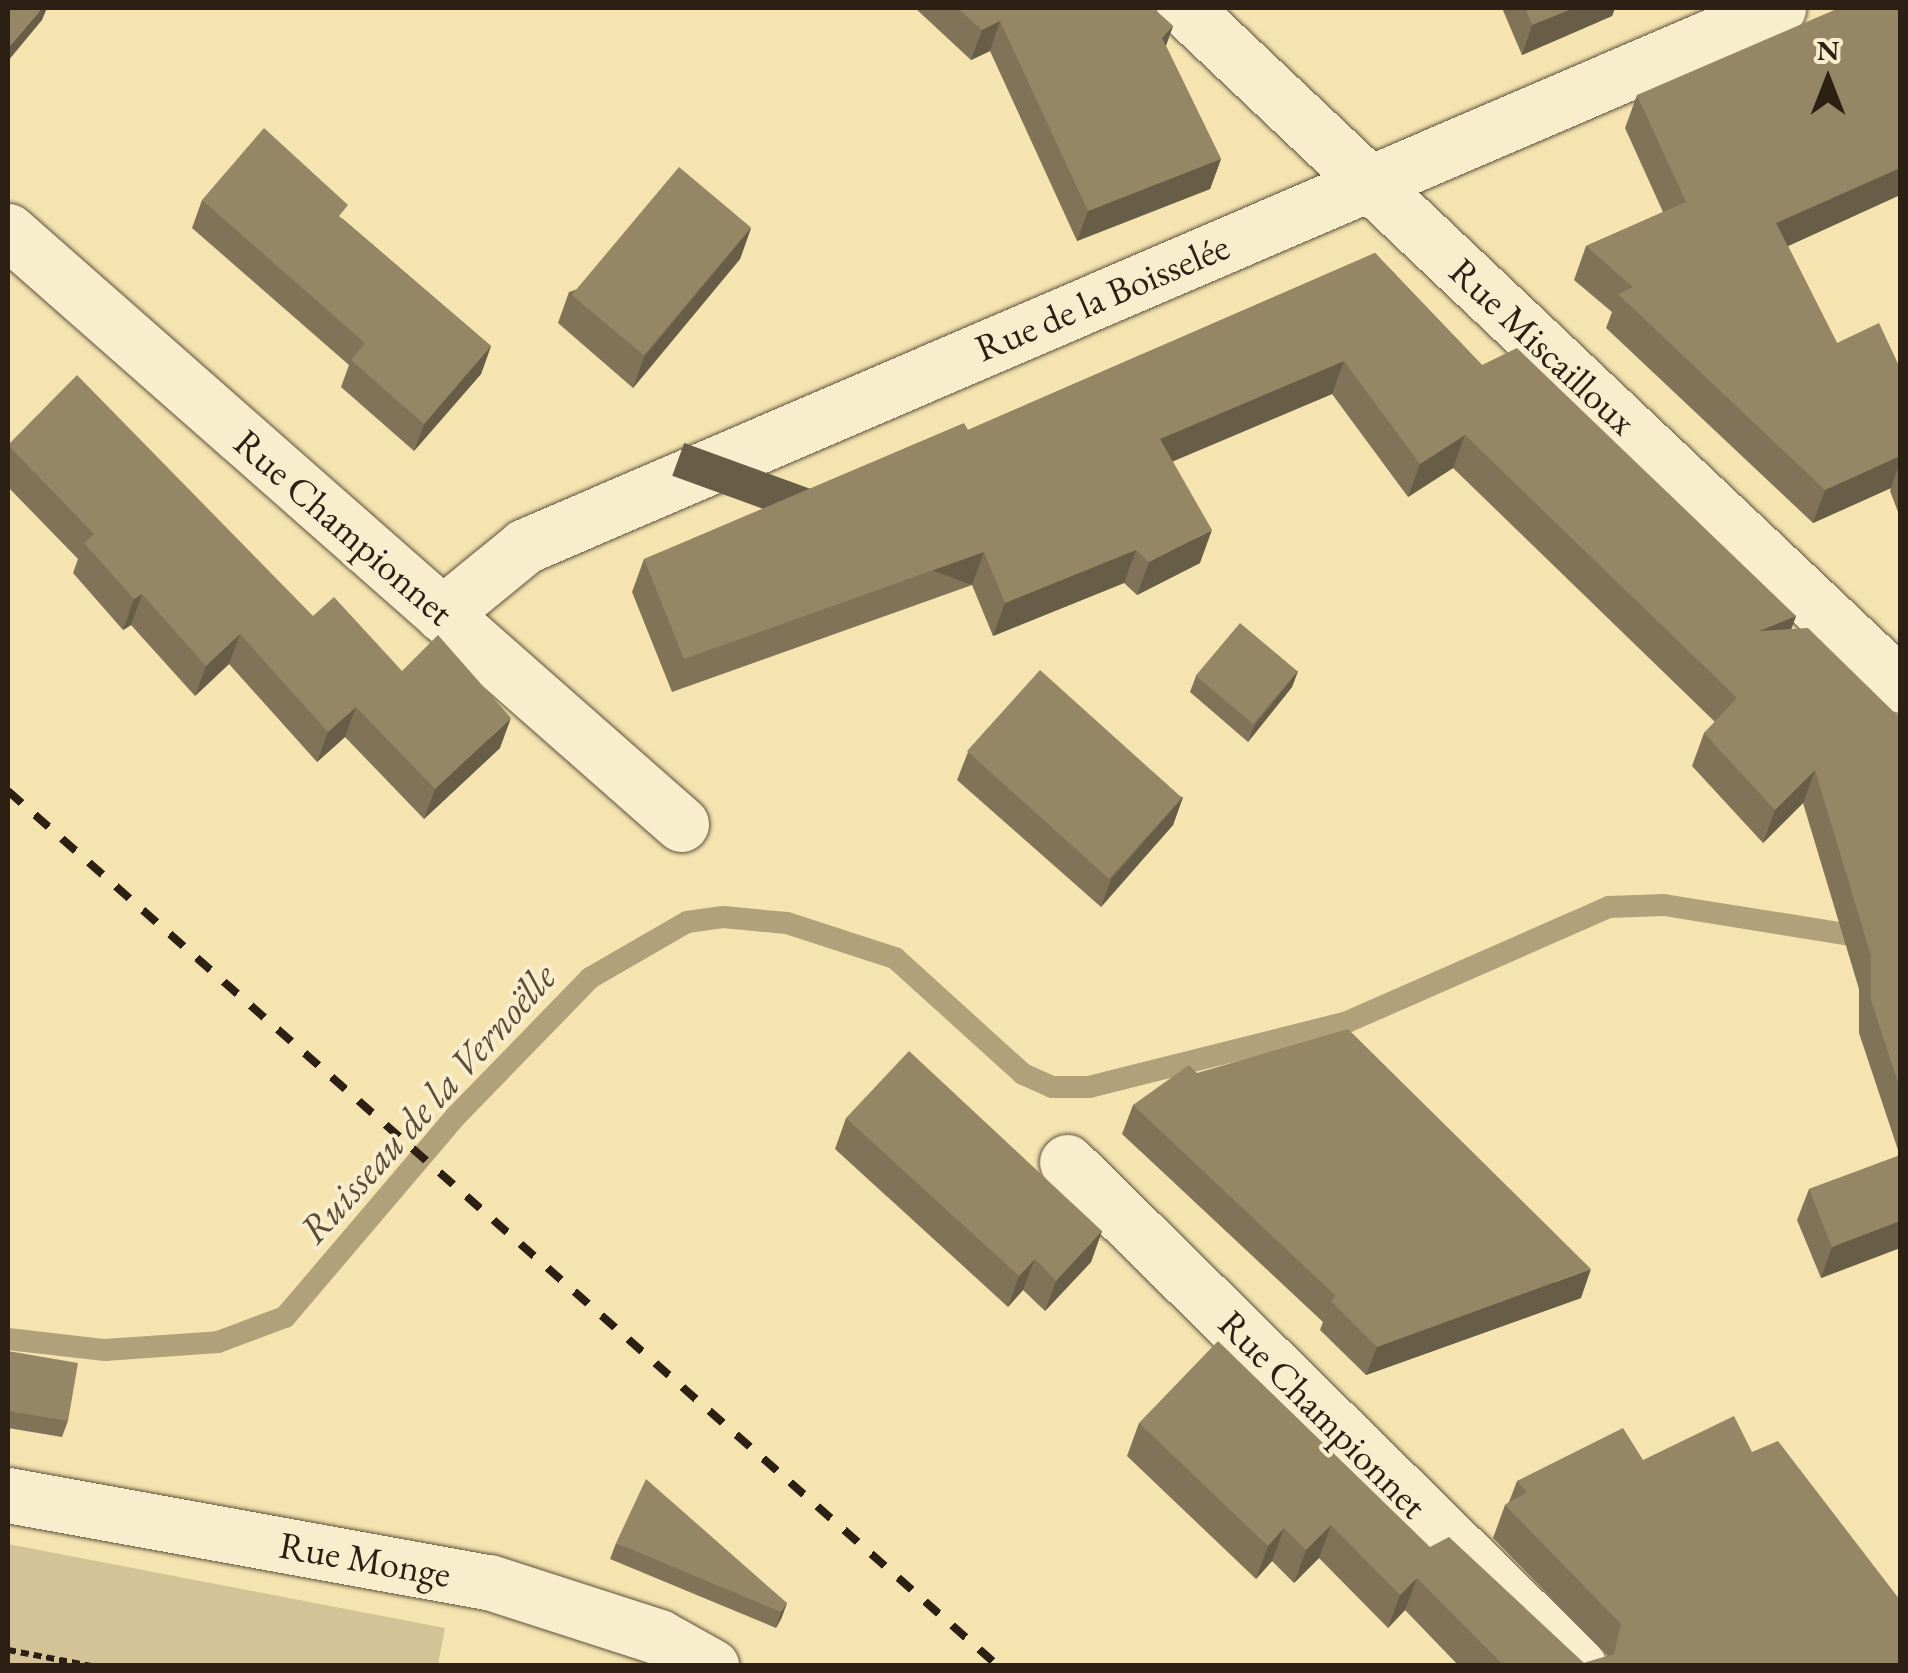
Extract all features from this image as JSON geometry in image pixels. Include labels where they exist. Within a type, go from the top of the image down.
[{"type":"street","name":"Rue Miscailloux","points":[[1184,8],[1365,184],[1900,685]]},
{"type":"street","name":"Rue de la Boisselée","points":[[442,614],[525,546],[1778,8]]},
{"type":"street","name":"Rue Championnet","points":[[8,231],[681,824]]},
{"type":"street","name":"Rue Championnet","points":[[1067,1162],[1579,1666]]},
{"type":"street","name":"Rue Monge","points":[[8,1494],[489,1582],[659,1637],[711,1666]]},
{"type":"path","points":[[8,1650],[92,1666]]},
{"type":"shaded area","points":[[8,1544],[445,1628],[438,1665],[8,1665]]},
{"type":"building","points":[[8,8],[42,8],[8,48]]},
{"type":"building","points":[[957,8],[1153,8],[1173,26],[1162,38],[1221,159],[1088,211],[1000,21],[982,30]]},
{"type":"building","points":[[1525,8],[1574,8],[1532,25]]},
{"type":"building","points":[[1839,8],[1900,8],[1900,168],[1776,223],[1837,343],[1879,323],[1900,368],[1900,456],[1825,490],[1618,294],[1633,287],[1586,246],[1686,202],[1637,95]]},
{"type":"building","points":[[264,128],[348,205],[339,216],[491,346],[424,424],[351,360],[365,343],[202,200]]},
{"type":"building","points":[[679,167],[751,227],[644,355],[572,295]]},
{"type":"building","points":[[1375,253],[1482,365],[1517,348],[1796,616],[1759,631],[1808,628],[1900,718],[1900,1089],[1871,1000],[1871,956],[1815,770],[1775,810],[1704,733],[1737,698],[1465,435],[1420,464],[1344,361],[1160,439],[1212,530],[1149,562],[1136,550],[1005,603],[984,552],[684,659],[644,559],[964,423],[968,430]]},
{"type":"building","points":[[77,375],[313,616],[334,597],[402,671],[438,635],[511,718],[435,789],[356,707],[328,732],[240,634],[206,666],[142,594],[134,599],[84,543],[94,534],[8,445]]},
{"type":"building","points":[[1240,623],[1297,671],[1253,724],[1196,676]]},
{"type":"building","points":[[1040,670],[1182,798],[1109,879],[967,751]]},
{"type":"building","points":[[1348,1029],[1591,1269],[1377,1347],[1331,1301],[1336,1296],[1133,1105],[1189,1065],[1197,1073]]},
{"type":"building","points":[[909,1051],[1102,1231],[1056,1281],[1035,1259],[1019,1276],[846,1118]]},
{"type":"building","points":[[1900,1155],[1900,1221],[1832,1247],[1809,1189]]},
{"type":"building","points":[[1218,1341],[1430,1547],[1449,1537],[1584,1663],[1614,1654],[1621,1624],[1505,1505],[1527,1492],[1517,1481],[1623,1428],[1643,1460],[1734,1416],[1752,1452],[1778,1441],[1900,1600],[1900,1666],[1504,1666],[1417,1578],[1400,1595],[1331,1525],[1306,1550],[1284,1528],[1268,1546],[1139,1423]]},
{"type":"building","points":[[8,1351],[78,1363],[68,1421],[8,1411]]},
{"type":"building","points":[[646,1479],[787,1603],[781,1612],[616,1543]]},
{"type":"waterway","name":"Ruisseau de la Vernoëlle","points":[[8,1339],[105,1350],[218,1342],[285,1317],[455,1117],[590,978],[687,922],[723,917],[787,923],[895,958],[1023,1074],[1052,1087],[1089,1087],[1347,1022],[1609,907],[1664,905],[1900,943]]},
{"type":"railway","points":[[8,791],[998,1666]]}]
